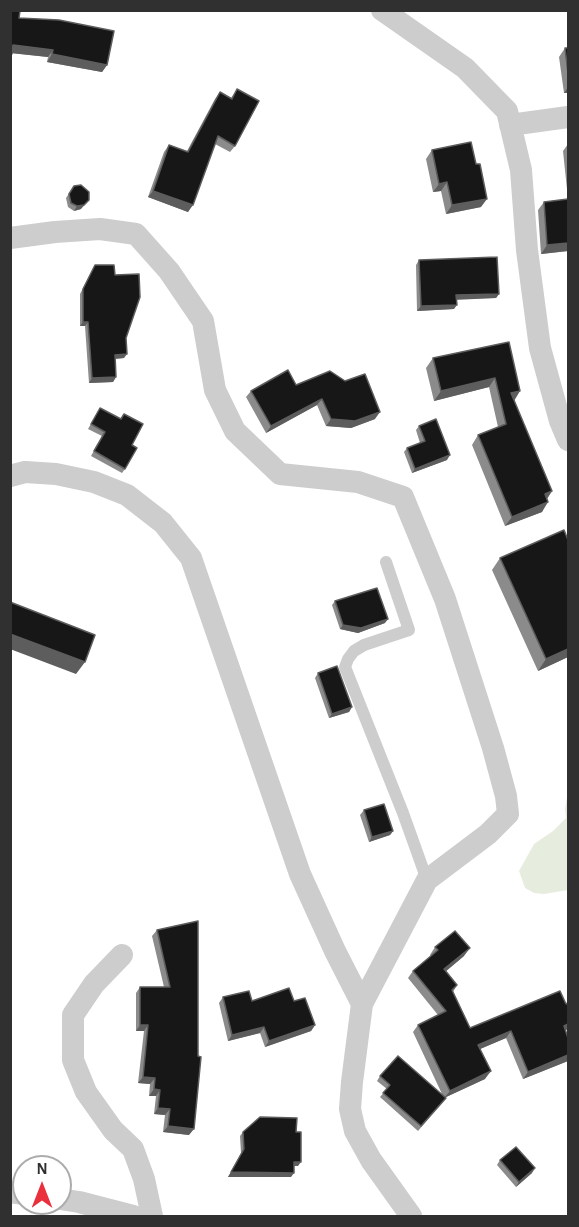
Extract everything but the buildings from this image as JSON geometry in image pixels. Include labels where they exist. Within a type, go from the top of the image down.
[{"type":"street","points":[[382,10],[465,68],[507,111],[521,170],[527,250],[540,348],[560,421],[568,440]]},
{"type":"street","points":[[510,125],[568,117]]},
{"type":"street","points":[[10,238],[55,232],[100,230],[136,234],[169,271],[203,321],[214,390],[236,431],[280,474],[358,482],[403,497],[445,599],[493,748],[506,796],[508,814],[488,834],[427,880],[362,1004],[350,1109],[355,1131],[371,1160],[411,1216]]},
{"type":"street","points":[[10,476],[25,472],[56,474],[93,482],[127,495],[163,523],[190,558],[300,874],[362,1004]]},
{"type":"street","points":[[122,955],[94,984],[73,1015],[72,1060],[86,1092],[113,1130],[132,1149],[144,1179],[153,1216]]},
{"type":"street","points":[[72,1201],[133,1216]]},
{"type":"lane","points":[[386,562],[409,630],[364,645],[354,651],[345,667],[427,880]]},
{"type":"green space","points":[[568,791],[568,890],[544,894],[534,893],[525,888],[519,871],[534,844],[553,831],[566,818]]}]
